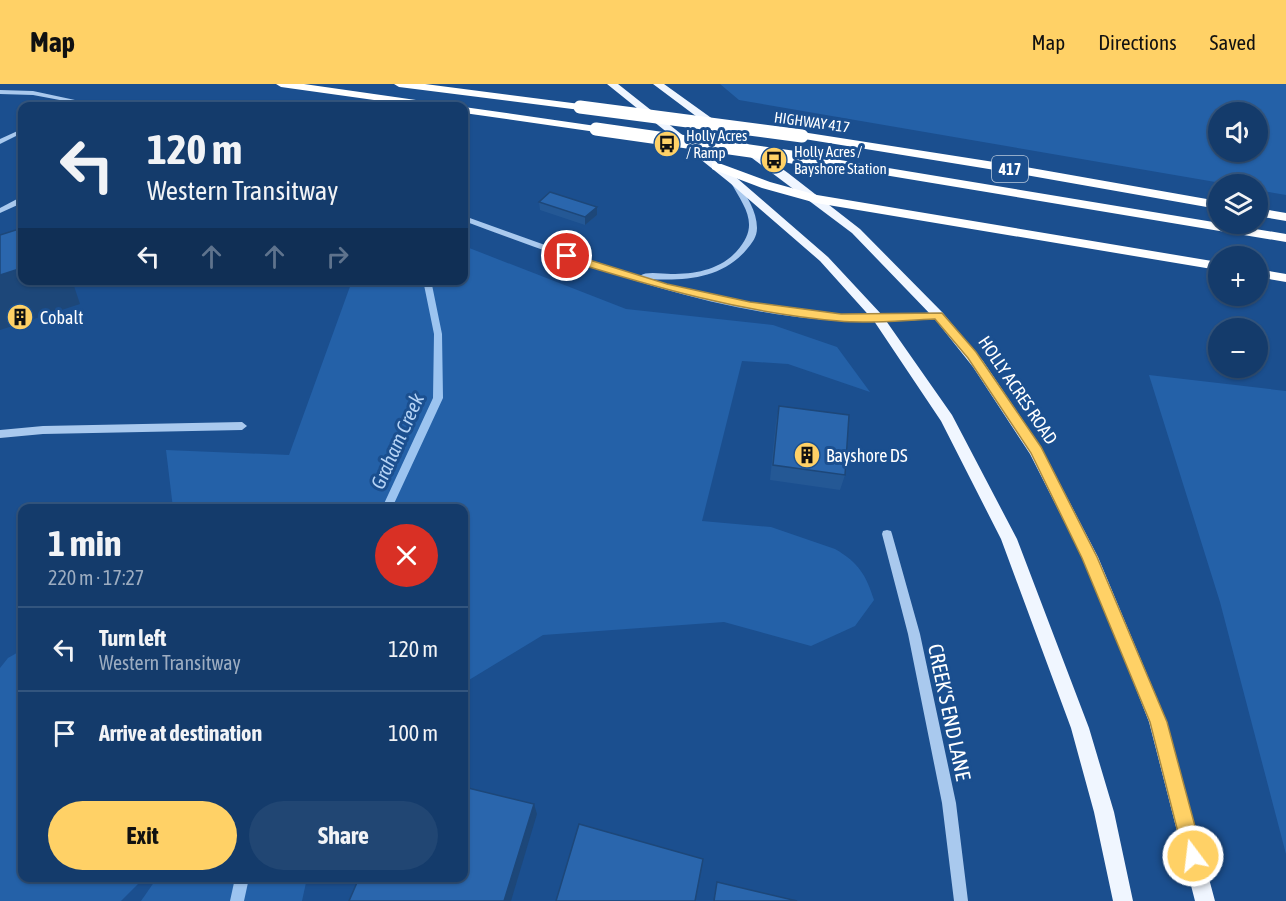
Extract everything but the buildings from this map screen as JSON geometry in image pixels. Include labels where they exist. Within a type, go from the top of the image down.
[{"type":"highway","points":[[281,84],[409,102]]},
{"type":"highway","name":"HIGHWAY 417","points":[[399,84],[802,136],[1020,170],[1208,203]]},
{"type":"highway","points":[[468,111],[834,163],[1286,238]]},
{"type":"highway","points":[[716,166],[766,185],[816,199],[1208,264]]},
{"type":"highway","points":[[1268,214],[1286,217]]},
{"type":"highway","points":[[1268,275],[1286,278]]},
{"type":"main road","points":[[612,84],[716,166],[824,259],[878,318],[947,419],[1009,539],[1080,728],[1104,812],[1123,901]]},
{"type":"main road","name":"HOLLY ACRES ROAD","points":[[658,84],[816,199],[856,231],[938,315],[972,355],[1036,451],[1090,557],[1158,722],[1205,901]]},
{"type":"street","points":[[0,92],[33,93],[82,102]]},
{"type":"street","points":[[0,142],[18,133]]},
{"type":"street","points":[[625,276],[672,278],[698,276],[731,261],[750,240],[753,231],[751,214],[734,181]]},
{"type":"street","points":[[0,211],[18,202]]},
{"type":"street","points":[[468,220],[625,276],[750,305],[841,318],[938,315]]},
{"type":"street","points":[[0,434],[43,430],[242,426]]},
{"type":"street","name":"CREEK'S END LANE","points":[[886,534],[914,634],[947,792],[961,901]]},
{"type":"shaded area","points":[[720,84],[1286,84],[1286,195],[1268,192],[1268,174],[1208,174],[1208,181],[739,100]]},
{"type":"shaded area","points":[[468,248],[626,309],[773,325],[837,347],[870,392],[788,364],[742,361],[702,521],[771,527],[835,549],[850,559],[860,570],[874,600],[855,626],[811,646],[724,622],[543,635],[468,681],[468,504],[173,504],[166,450],[289,455],[351,285],[468,285]]},
{"type":"shaded area","points":[[1149,375],[1286,391],[1286,854],[1220,602]]},
{"type":"shaded area","points":[[18,652],[18,882],[140,882],[121,901],[0,901],[0,668],[8,658]]},
{"type":"shaded area","points":[[154,882],[306,882],[302,901],[141,901]]},
{"type":"waterway","name":"Graham Creek","points":[[389,504],[438,398],[438,334],[428,285]]},
{"type":"waterway","name":"Graham Creek","points":[[237,901],[241,882]]},
{"type":"place","name":"Holly Acres / Ramp","points":[[667,144]]},
{"type":"place","name":"Holly Acres / Bayshore Station","points":[[774,160]]},
{"type":"place","name":"Cobalt","points":[[20,317]]},
{"type":"place","name":"Bayshore DS","points":[[807,455]]},
{"type":"route","points":[[567,256],[665,287],[792,312],[841,318],[938,315],[972,355],[1036,451],[1090,557],[1158,722],[1193,856]]}]
